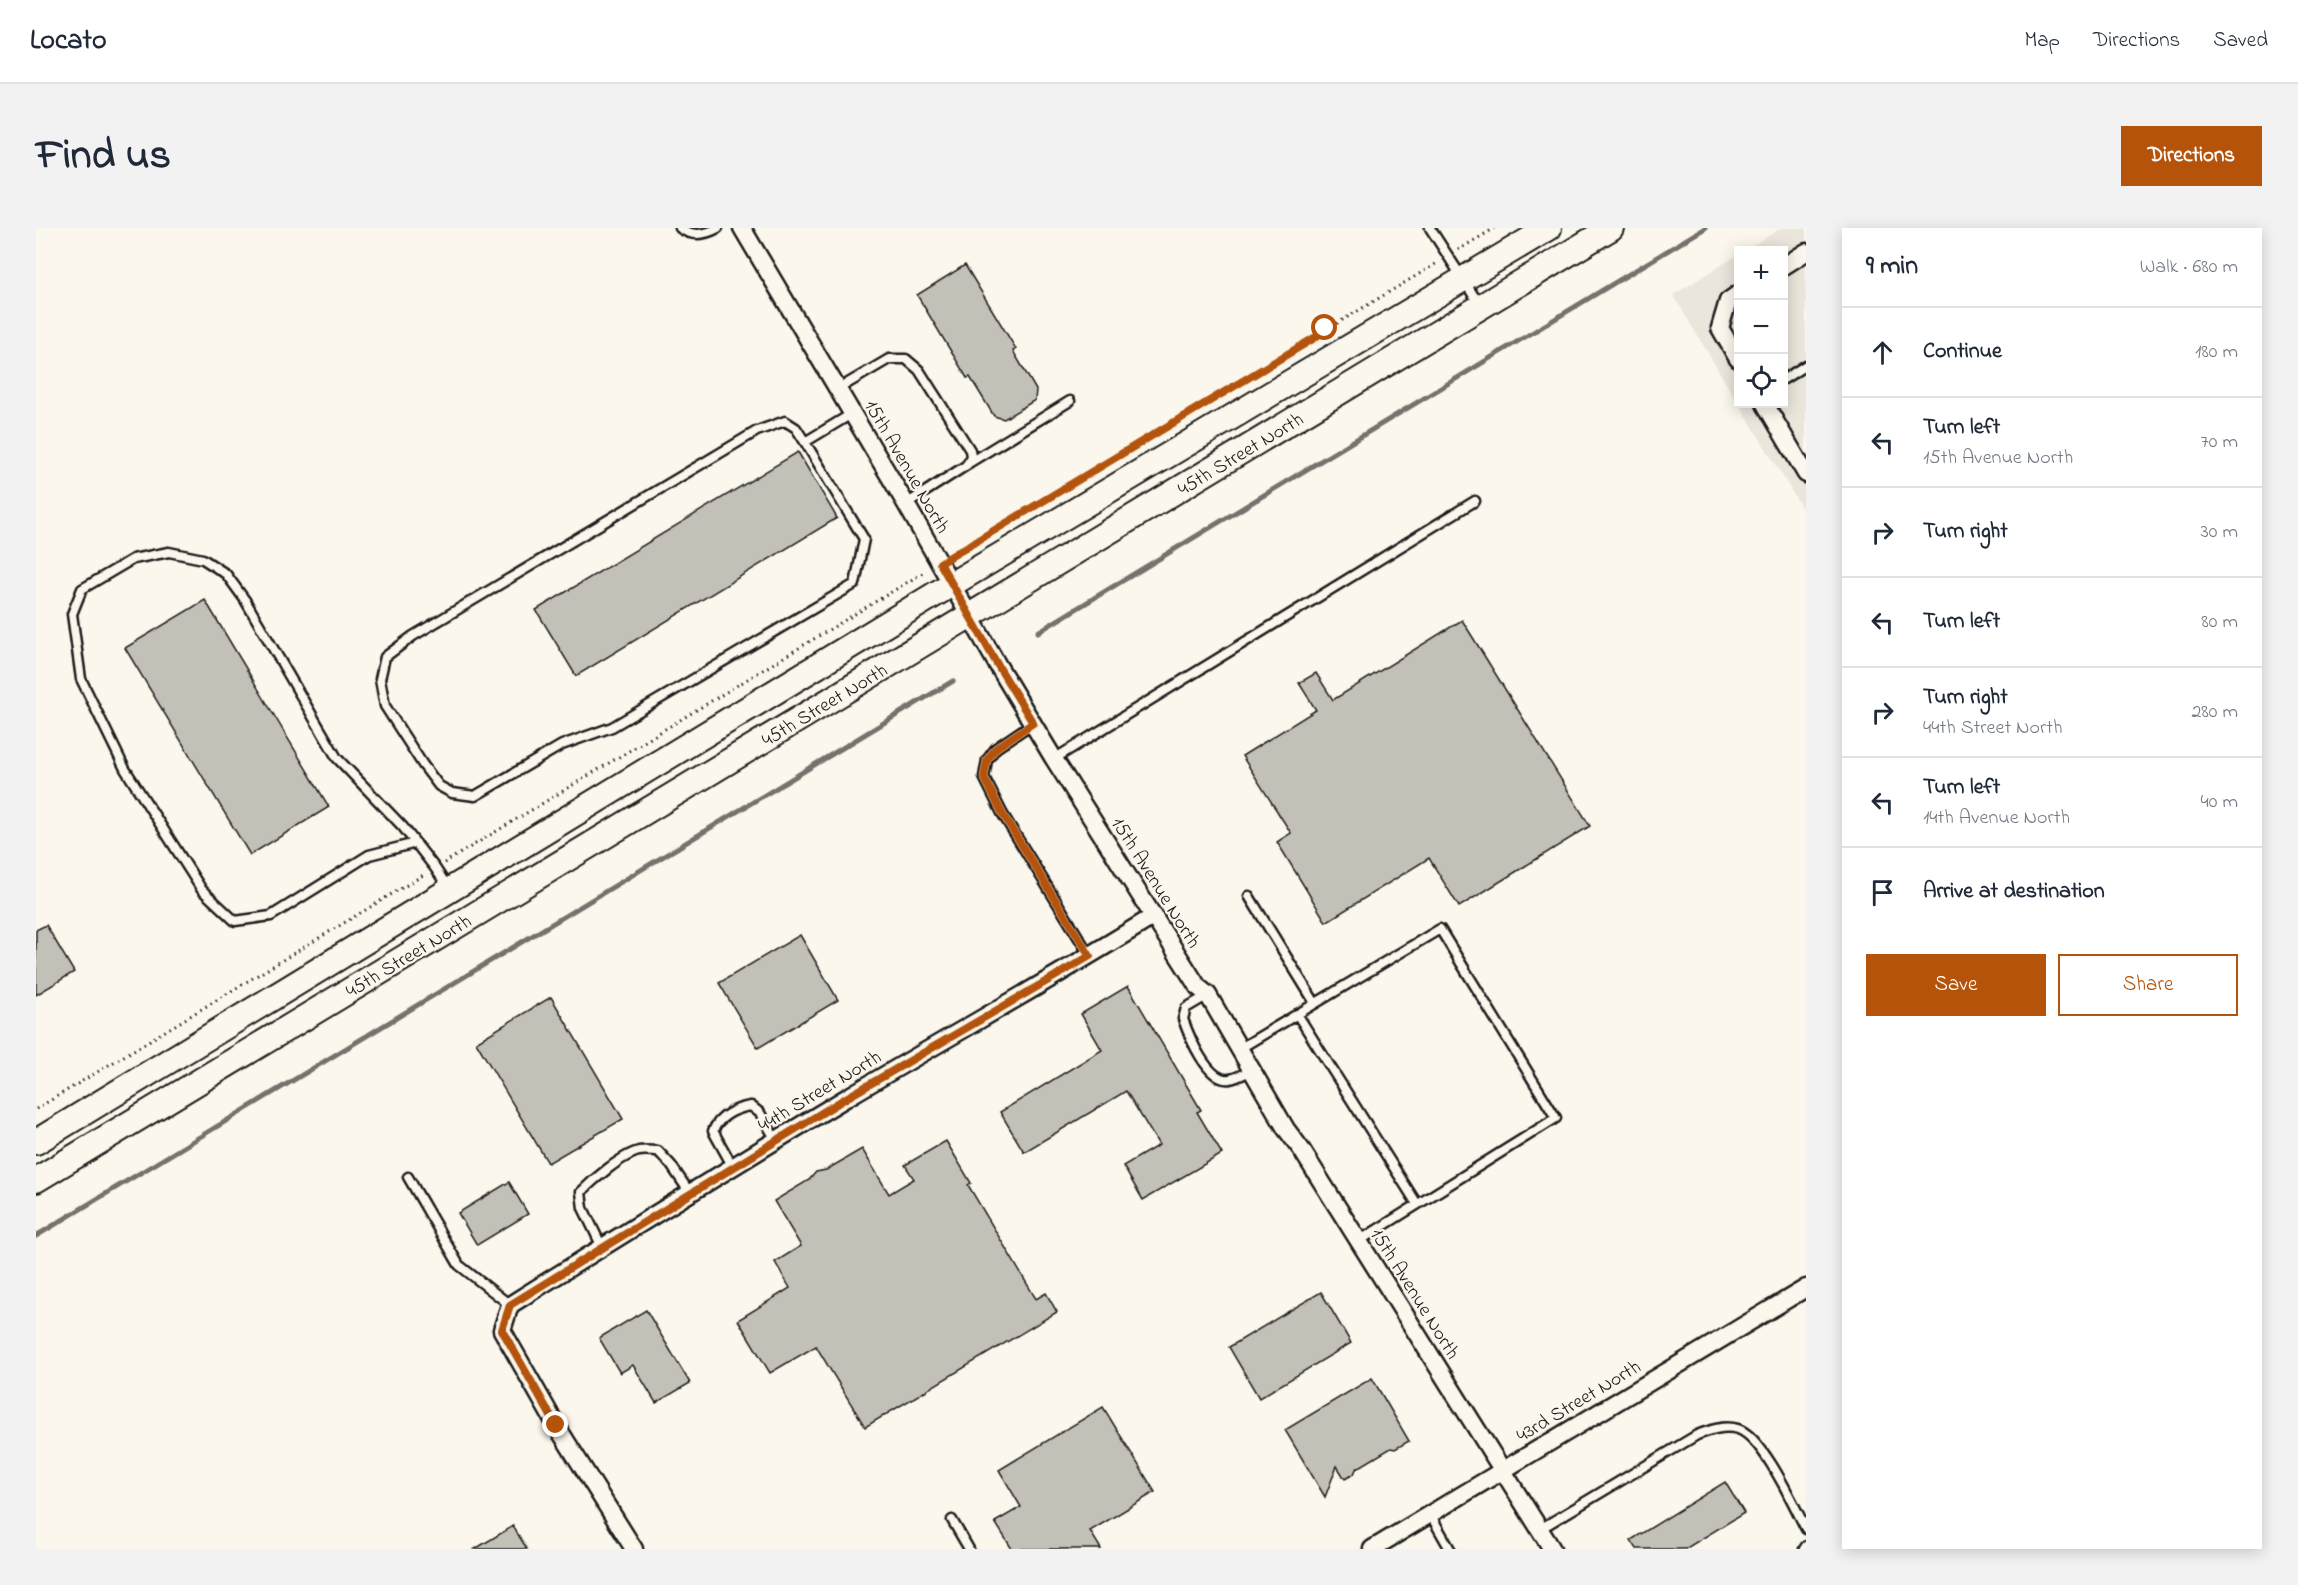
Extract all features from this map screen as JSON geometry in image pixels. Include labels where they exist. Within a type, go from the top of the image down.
[{"type":"main road","name":"45th Street North","points":[[36,1142],[952,584],[1549,228]]},
{"type":"main road","name":"45th Street North","points":[[36,1180],[1611,228]]},
{"type":"street","name":"15th Avenue North","points":[[742,228],[853,413],[1054,759],[1198,987],[1208,995],[1286,1129],[1302,1149],[1552,1549]]},
{"type":"street","points":[[1788,263],[1806,252]]},
{"type":"street","points":[[1734,297],[1728,301],[1720,328],[1735,354]]},
{"type":"street","points":[[1767,408],[1806,474]]},
{"type":"street","name":"44th Street North","points":[[510,1305],[776,1140],[1154,916]]},
{"type":"street","name":"43rd Street North","points":[[1371,1549],[1806,1288]]},
{"type":"street","points":[[510,1305],[502,1330],[556,1425],[634,1549]]},
{"type":"lane","points":[[680,228],[688,233],[699,234],[718,228]]},
{"type":"lane","points":[[1430,228],[1480,307]]},
{"type":"lane","points":[[838,389],[889,359],[906,359],[919,370],[970,450],[971,457],[967,465]]},
{"type":"lane","points":[[1788,376],[1806,365]]},
{"type":"lane","points":[[906,504],[1070,402]]},
{"type":"lane","points":[[805,442],[853,413]]},
{"type":"lane","points":[[785,421],[796,428],[805,442],[864,539],[855,584],[612,727],[562,745],[475,796],[452,793],[439,786],[385,706],[380,679],[385,657],[413,636],[757,431],[785,421]]},
{"type":"lane","points":[[1054,759],[1474,501]]},
{"type":"lane","points":[[416,843],[369,855],[271,916],[234,921],[202,890],[125,769],[81,679],[72,614],[82,589],[134,559],[169,552],[203,559],[226,574],[244,600],[337,758],[403,827],[416,843],[435,868],[449,889]]},
{"type":"lane","points":[[1033,723],[996,748],[987,760],[984,777],[1002,813],[1090,956]]},
{"type":"lane","points":[[1249,896],[1315,1003]]},
{"type":"lane","points":[[1238,1050],[1440,929],[1556,1118],[1359,1241]]},
{"type":"lane","points":[[1208,995],[1186,1008],[1183,1019],[1203,1061],[1212,1074],[1220,1078],[1229,1079],[1252,1070]]},
{"type":"lane","points":[[1297,1014],[1417,1204]]},
{"type":"lane","points":[[733,1167],[713,1131],[717,1122],[741,1107],[752,1106],[760,1113],[776,1140]]},
{"type":"lane","points":[[603,1247],[583,1208],[581,1192],[596,1177],[620,1161],[638,1151],[658,1150],[690,1194]]},
{"type":"lane","points":[[408,1177],[459,1265],[510,1305]]},
{"type":"lane","points":[[1540,1528],[1697,1435],[1710,1429],[1726,1427],[1740,1429],[1754,1439],[1776,1473],[1806,1529]]},
{"type":"lane","points":[[1430,1515],[1450,1549]]},
{"type":"lane","points":[[952,1520],[969,1549]]},
{"type":"path","points":[[36,1109],[1306,343],[1325,328],[1336,324],[1495,228]]},
{"type":"shaded area","points":[[1781,228],[1806,228],[1806,515],[1741,408],[1788,408],[1788,246],[1752,246]]},
{"type":"shaded area","points":[[1734,257],[1734,396],[1673,295]]},
{"type":"building","points":[[965,265],[1016,349],[1013,351],[1036,390],[1035,400],[1004,419],[994,416],[970,377],[967,378],[917,295]]},
{"type":"building","points":[[798,452],[837,518],[576,676],[536,610]]},
{"type":"building","points":[[205,600],[329,807],[250,855],[125,648]]},
{"type":"building","points":[[1462,620],[1590,826],[1459,907],[1429,858],[1326,922],[1277,842],[1291,833],[1242,756],[1316,710],[1299,683],[1316,673],[1333,700]]},
{"type":"building","points":[[46,925],[74,972],[36,995],[36,930]]},
{"type":"building","points":[[800,935],[838,1000],[758,1048],[719,983]]},
{"type":"building","points":[[1128,986],[1201,1110],[1197,1112],[1222,1154],[1143,1200],[1123,1166],[1159,1145],[1126,1091],[1024,1152],[1000,1112],[1102,1050],[1081,1014]]},
{"type":"building","points":[[551,997],[623,1119],[548,1163],[476,1042]]},
{"type":"building","points":[[946,1141],[971,1183],[968,1185],[1036,1299],[1046,1293],[1057,1312],[865,1427],[816,1346],[770,1373],[738,1320],[790,1288],[775,1262],[801,1246],[774,1201],[809,1180],[816,1172],[826,1170],[862,1149],[889,1194],[914,1179],[905,1165]]},
{"type":"building","points":[[509,1182],[528,1214],[477,1245],[458,1213]]},
{"type":"building","points":[[1321,1292],[1351,1343],[1259,1398],[1229,1347]]},
{"type":"building","points":[[646,1310],[690,1383],[656,1403],[633,1365],[620,1373],[599,1338]]},
{"type":"building","points":[[1372,1378],[1409,1441],[1395,1449],[1391,1448],[1356,1469],[1354,1474],[1345,1479],[1337,1466],[1325,1497],[1285,1430]]},
{"type":"building","points":[[1103,1407],[1155,1492],[1090,1531],[1101,1549],[1012,1549],[995,1522],[1021,1507],[999,1470]]},
{"type":"building","points":[[1725,1482],[1744,1513],[1685,1549],[1637,1549],[1631,1540]]},
{"type":"building","points":[[513,1526],[527,1549],[475,1549]]},
{"type":"waterway","points":[[1038,632],[1705,228]]},
{"type":"waterway","points":[[36,1236],[953,681]]},
{"type":"route","points":[[556,1425],[502,1330],[510,1305],[776,1140],[1090,956],[1002,813],[984,777],[987,760],[996,748],[1033,723],[940,563],[1316,337],[1325,328]]}]
